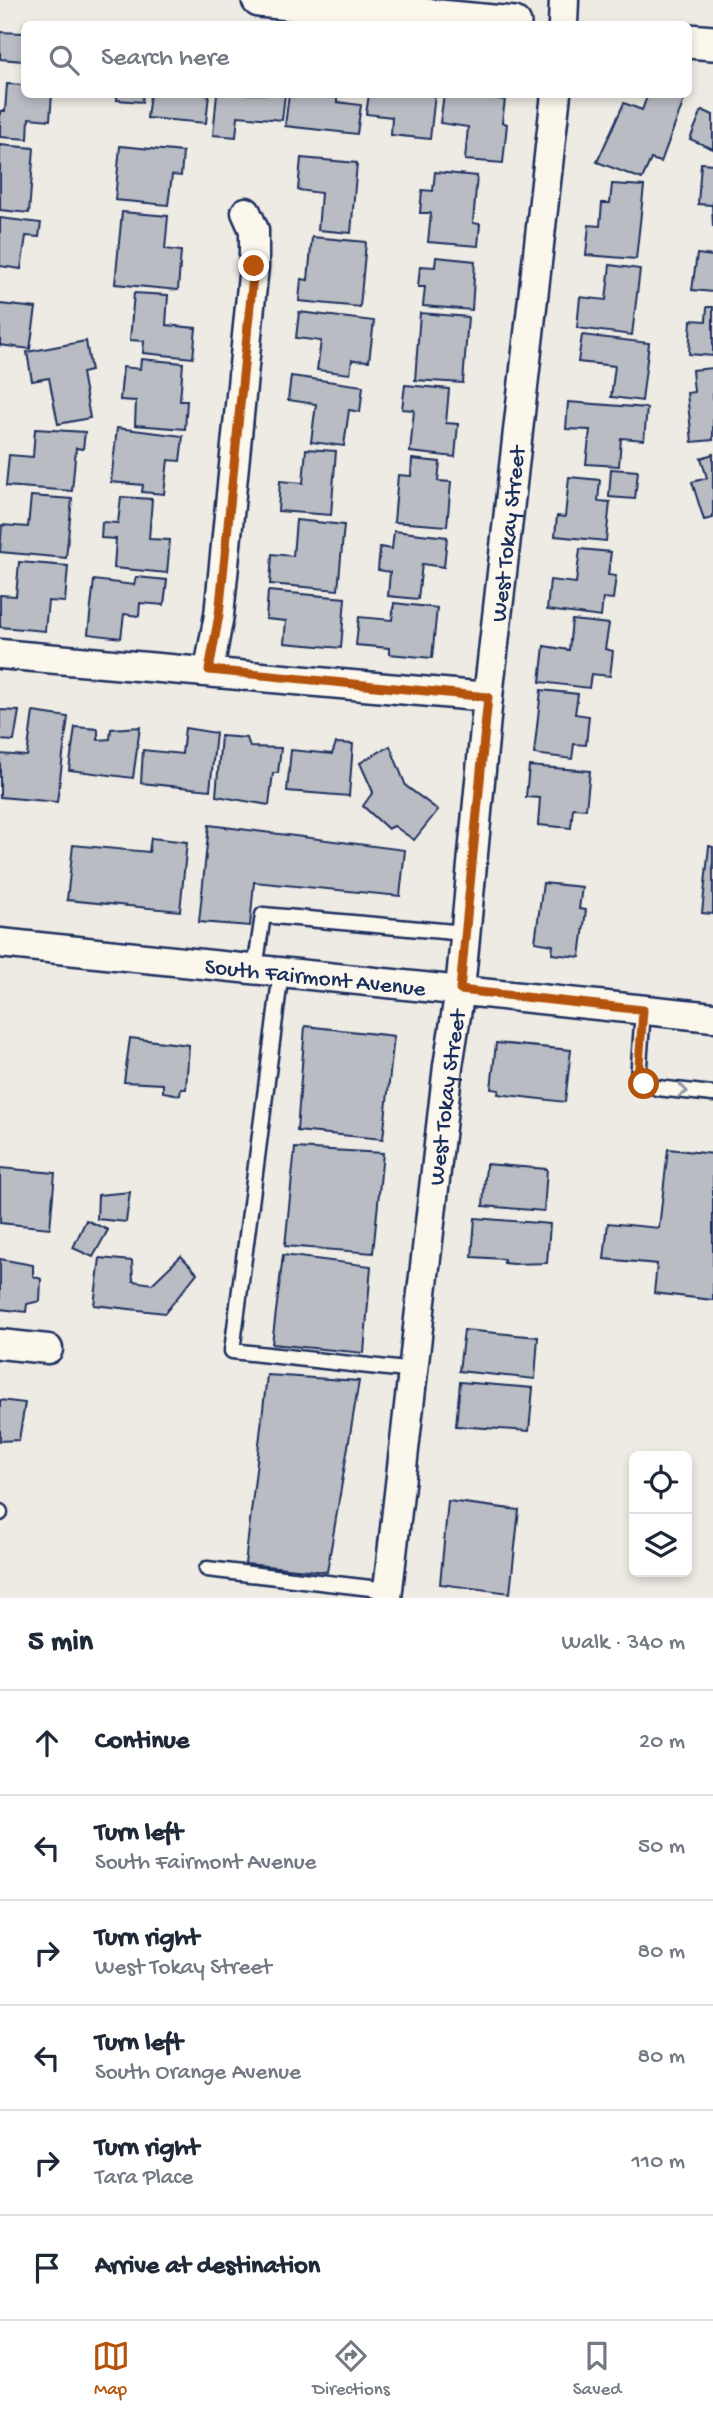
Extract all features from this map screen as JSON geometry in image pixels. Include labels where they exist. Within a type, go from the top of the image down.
[{"type":"street","points":[[259,0],[482,21]]},
{"type":"street","points":[[563,21],[564,0]]},
{"type":"street","points":[[692,41],[713,43]]},
{"type":"street","name":"West Tokay Street","points":[[388,1594],[448,1066],[460,990],[488,697],[556,98]]},
{"type":"street","points":[[209,670],[219,615],[254,266],[254,230],[246,212]]},
{"type":"street","points":[[0,654],[209,670],[488,697]]},
{"type":"street","name":"South Fairmont Avenue","points":[[0,943],[713,1017]]},
{"type":"street","points":[[0,1344],[48,1349]]},
{"type":"lane","points":[[415,1371],[232,1351],[268,970],[263,915],[465,933]]},
{"type":"lane","points":[[643,1010],[638,1079],[657,1088],[713,1094]]},
{"type":"lane","points":[[207,1569],[388,1594]]},
{"type":"building","points":[[0,32],[21,33],[21,61],[0,59]]},
{"type":"building","points":[[7,84],[21,85],[21,98],[52,98],[50,120],[29,118],[28,139],[0,137],[0,111],[5,111]]},
{"type":"building","points":[[117,98],[142,98],[142,102]]},
{"type":"building","points":[[150,98],[209,98],[206,123],[147,118]]},
{"type":"building","points":[[217,98],[285,98],[282,120],[238,116],[236,137],[213,135]]},
{"type":"building","points":[[288,98],[337,98],[337,102],[361,105],[357,134],[285,126]]},
{"type":"building","points":[[368,98],[435,98],[430,139],[391,135],[392,117],[366,114]]},
{"type":"building","points":[[443,98],[505,100],[502,122],[507,124],[503,163],[465,160],[468,127],[440,123]]},
{"type":"building","points":[[646,98],[684,100],[661,162],[651,159],[642,179],[597,162],[624,103],[642,110]]},
{"type":"building","points":[[702,110],[713,115],[713,149],[690,139]]},
{"type":"building","points":[[0,145],[34,148],[29,213],[0,210]]},
{"type":"building","points":[[120,146],[183,152],[181,176],[172,175],[168,205],[115,200]]},
{"type":"building","points":[[301,158],[357,163],[351,233],[318,230],[321,193],[298,190]]},
{"type":"building","points":[[701,163],[713,164],[713,227],[712,205],[698,204]]},
{"type":"building","points":[[435,172],[477,176],[473,223],[480,224],[478,246],[428,242],[431,213],[420,213],[422,190],[433,191]]},
{"type":"building","points":[[612,184],[644,186],[636,259],[586,255],[589,225],[600,226],[602,203],[610,203]]},
{"type":"building","points":[[122,212],[168,216],[165,249],[181,251],[178,290],[115,284]]},
{"type":"building","points":[[0,218],[41,223],[39,237],[26,236],[21,269],[0,266]]},
{"type":"building","points":[[312,237],[366,242],[360,307],[299,301],[301,279],[308,280]]},
{"type":"building","points":[[697,254],[713,256],[713,292],[692,290]]},
{"type":"building","points":[[436,257],[475,261],[472,310],[423,306],[425,287],[418,287],[420,266],[435,267]]},
{"type":"building","points":[[610,265],[640,269],[632,335],[577,328],[580,297],[606,300]]},
{"type":"building","points":[[134,293],[168,295],[166,325],[196,328],[193,358],[143,353],[144,341],[130,340]]},
{"type":"building","points":[[0,304],[36,308],[30,349],[0,345]]},
{"type":"building","points":[[707,307],[713,307],[713,356],[689,354],[691,320],[706,321]]},
{"type":"building","points":[[299,312],[374,321],[369,361],[352,360],[350,374],[317,370],[321,341],[296,338]]},
{"type":"building","points":[[420,313],[468,317],[463,383],[415,380]]},
{"type":"building","points":[[582,335],[649,343],[642,401],[611,397],[615,366],[578,362]]},
{"type":"building","points":[[86,341],[91,371],[82,373],[90,418],[58,424],[49,378],[32,381],[27,352]]},
{"type":"building","points":[[141,359],[183,363],[180,401],[187,401],[185,429],[135,425],[136,401],[120,400],[123,367],[140,369]]},
{"type":"building","points":[[713,368],[713,440],[692,442],[687,393],[694,392],[692,370]]},
{"type":"building","points":[[291,376],[363,386],[360,412],[349,410],[344,446],[311,442],[316,404],[288,400]]},
{"type":"building","points":[[405,385],[449,389],[446,423],[458,424],[455,457],[410,452],[414,410],[402,409]]},
{"type":"building","points":[[568,402],[647,408],[644,440],[621,438],[619,466],[586,464],[590,430],[566,429]]},
{"type":"building","points":[[117,428],[183,436],[180,461],[168,460],[164,494],[142,492],[143,485],[111,482]]},
{"type":"building","points":[[35,429],[85,432],[83,449],[76,448],[72,491],[6,486],[9,455],[33,457]]},
{"type":"building","points":[[306,449],[336,451],[331,515],[278,511],[280,481],[303,483]]},
{"type":"building","points":[[713,454],[713,518],[704,520],[692,482],[707,478],[701,458]]},
{"type":"building","points":[[412,459],[440,462],[438,481],[451,482],[447,526],[394,522],[398,475],[411,476]]},
{"type":"building","points":[[611,469],[638,471],[635,499],[609,497]]},
{"type":"building","points":[[569,477],[600,480],[598,501],[610,502],[606,541],[555,536],[557,516],[565,517]]},
{"type":"building","points":[[31,496],[72,499],[66,558],[0,552],[2,525],[28,527]]},
{"type":"building","points":[[121,497],[152,499],[149,539],[170,540],[167,573],[114,568],[116,539],[101,538],[102,522],[118,523]]},
{"type":"building","points":[[296,520],[344,525],[338,590],[270,584],[272,554],[293,556]]},
{"type":"building","points":[[394,531],[447,537],[444,567],[422,564],[418,599],[388,596],[390,572],[378,570],[380,547],[392,549]]},
{"type":"building","points":[[580,549],[611,552],[608,575],[616,576],[613,599],[603,598],[601,617],[547,610],[550,580],[576,583]]},
{"type":"building","points":[[19,562],[68,566],[65,602],[48,601],[45,631],[0,627],[0,595],[16,596]]},
{"type":"building","points":[[136,577],[167,580],[164,605],[140,603],[139,616],[124,614],[121,638],[88,634],[94,580],[134,585]]},
{"type":"building","points":[[268,591],[345,598],[341,648],[284,643],[286,621],[266,619]]},
{"type":"building","points":[[394,603],[437,608],[432,658],[389,654],[389,648],[356,645],[359,617],[392,620]]},
{"type":"building","points":[[572,620],[609,624],[605,649],[613,651],[610,676],[591,674],[589,688],[540,682],[544,646],[569,650]]},
{"type":"building","points":[[541,690],[578,694],[575,714],[589,716],[586,745],[574,744],[572,759],[534,754]]},
{"type":"building","points":[[0,710],[19,711],[14,741],[0,740]]},
{"type":"building","points":[[33,712],[68,717],[57,802],[0,797],[0,754],[27,756]]},
{"type":"building","points":[[75,727],[98,729],[98,740],[110,739],[111,729],[140,727],[133,778],[69,770]]},
{"type":"building","points":[[185,728],[216,733],[210,790],[141,783],[143,750],[182,754]]},
{"type":"building","points":[[221,736],[247,738],[250,747],[281,748],[278,773],[273,773],[269,805],[216,796]]},
{"type":"building","points":[[336,743],[353,744],[349,796],[287,791],[291,750],[332,754]]},
{"type":"building","points":[[390,746],[406,786],[438,810],[414,840],[394,826],[388,829],[363,806],[373,792],[360,763]]},
{"type":"building","points":[[529,766],[590,771],[586,809],[573,808],[571,828],[538,825],[540,798],[526,797]]},
{"type":"building","points":[[209,825],[405,850],[400,896],[254,882],[250,926],[199,922]]},
{"type":"building","points":[[151,838],[187,842],[180,911],[67,900],[73,845],[149,852]]},
{"type":"building","points":[[709,846],[713,847],[713,914],[702,913]]},
{"type":"building","points":[[543,883],[582,887],[579,909],[586,910],[580,957],[552,954],[553,945],[535,942]]},
{"type":"building","points":[[305,1026],[394,1036],[383,1139],[297,1131]]},
{"type":"building","points":[[130,1038],[189,1045],[186,1089],[181,1089],[180,1095],[163,1092],[163,1084],[124,1082]]},
{"type":"building","points":[[496,1043],[571,1050],[565,1102],[498,1094],[499,1090],[491,1089]]},
{"type":"building","points":[[295,1148],[383,1153],[373,1253],[285,1246]]},
{"type":"building","points":[[668,1149],[713,1154],[713,1300],[654,1293],[657,1264],[604,1259],[608,1223],[659,1228]]},
{"type":"building","points":[[486,1164],[547,1169],[544,1211],[483,1206]]},
{"type":"building","points":[[0,1168],[55,1173],[50,1228],[0,1223]]},
{"type":"building","points":[[130,1192],[126,1222],[97,1219],[98,1195]]},
{"type":"building","points":[[475,1218],[550,1224],[547,1263],[513,1264],[504,1263],[504,1259],[472,1257]]},
{"type":"building","points":[[86,1220],[108,1230],[93,1257],[73,1248]]},
{"type":"building","points":[[283,1255],[371,1266],[364,1353],[272,1344]]},
{"type":"building","points":[[181,1256],[197,1273],[165,1313],[94,1305],[100,1258],[132,1261],[133,1281],[152,1284]]},
{"type":"building","points":[[0,1259],[33,1265],[33,1276],[41,1279],[40,1301],[27,1304],[26,1312],[0,1309]]},
{"type":"building","points":[[464,1330],[538,1337],[535,1379],[459,1371]]},
{"type":"building","points":[[267,1375],[359,1381],[327,1572],[245,1564]]},
{"type":"building","points":[[460,1382],[533,1388],[529,1431],[456,1426]]},
{"type":"building","points":[[0,1400],[25,1403],[19,1440],[0,1441]]},
{"type":"building","points":[[448,1501],[519,1510],[510,1593],[440,1584]]},
{"type":"route","points":[[254,266],[219,615],[209,670],[488,697],[460,990],[643,1010],[638,1079],[644,1084]]}]
